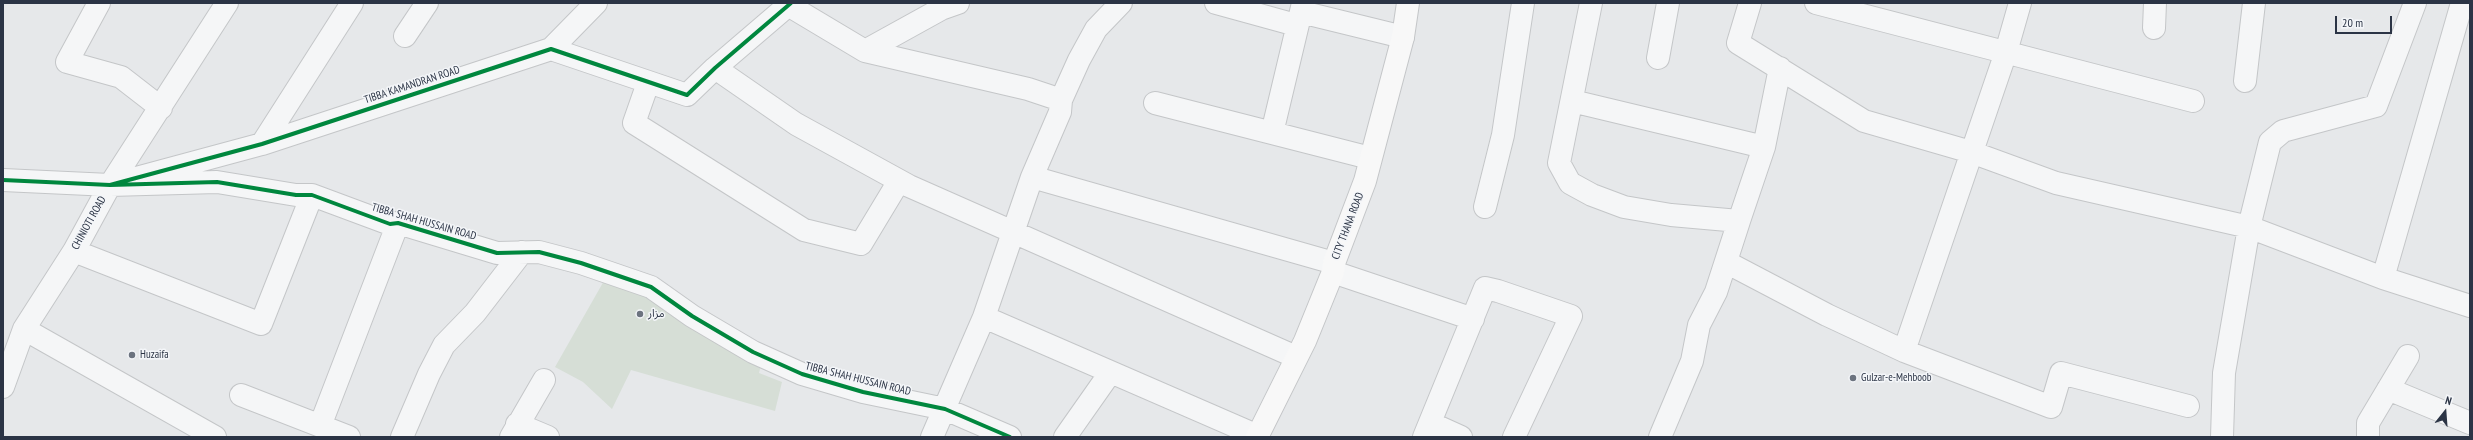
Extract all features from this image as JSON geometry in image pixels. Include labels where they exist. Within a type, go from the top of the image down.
[{"type":"street","points":[[99,3],[67,62],[121,77],[161,108]]},
{"type":"street","name":"CHINIOTI ROAD","points":[[3,387],[24,329],[74,251],[110,185],[161,108],[227,3]]},
{"type":"street","points":[[262,144],[352,3]]},
{"type":"street","points":[[405,36],[427,3]]},
{"type":"street","points":[[596,3],[551,49],[687,96],[715,68],[790,4],[865,51],[1028,89],[1061,100]]},
{"type":"street","points":[[865,51],[941,9],[958,3]]},
{"type":"street","points":[[932,437],[984,317],[1032,177],[1060,112],[1061,100],[1079,60],[1096,29],[1121,3]]},
{"type":"street","points":[[1216,3],[1300,13],[1403,37]]},
{"type":"street","name":"CITY THANA ROAD","points":[[1257,436],[1305,341],[1365,181],[1403,37],[1408,3]]},
{"type":"street","points":[[1485,207],[1503,134],[1523,3]]},
{"type":"street","points":[[1591,3],[1560,163],[1570,183],[1592,195],[1624,207],[1671,215],[1739,221]]},
{"type":"street","points":[[1658,58],[1668,3]]},
{"type":"street","points":[[1750,3],[1738,43],[1864,121],[1971,152],[2056,183],[2249,227],[2383,278],[2470,306]]},
{"type":"street","points":[[1816,3],[2193,101]]},
{"type":"street","points":[[1904,351],[2006,52],[2020,3]]},
{"type":"street","points":[[2154,28],[2156,3]]},
{"type":"street","points":[[2245,81],[2254,3]]},
{"type":"street","points":[[2222,437],[2224,373],[2249,227],[2270,142],[2283,131],[2376,106],[2415,3]]},
{"type":"street","points":[[2383,278],[2462,3]]},
{"type":"street","points":[[1272,133],[1300,13]]},
{"type":"street","name":"TIBBA KAMANDRAN ROAD","points":[[3,180],[110,185],[262,144],[551,49]]},
{"type":"street","points":[[715,68],[796,124],[899,180],[1012,233],[1296,357]]},
{"type":"street","points":[[1660,437],[1692,361],[1699,325],[1716,292],[1764,147],[1780,68]]},
{"type":"street","points":[[648,83],[634,123],[804,230],[861,244],[899,180]]},
{"type":"street","points":[[1572,101],[1764,147]]},
{"type":"street","points":[[1155,103],[1370,158]]},
{"type":"street","points":[[1032,177],[1333,267],[1473,319]]},
{"type":"street","name":"TIBBA SHAH HUSSAIN ROAD","points":[[110,185],[216,182],[296,195],[312,195],[390,224],[398,222],[497,253],[539,252],[581,262],[651,287],[692,316],[746,348],[802,374],[863,392],[945,409],[1010,437]]},
{"type":"street","points":[[74,251],[261,324],[312,195]]},
{"type":"street","points":[[320,426],[398,222]]},
{"type":"street","points":[[402,437],[429,374],[444,345],[475,313],[522,252]]},
{"type":"street","points":[[1726,262],[1827,315],[1904,351],[2051,407],[2061,373],[2188,406]]},
{"type":"street","points":[[1461,437],[1427,430],[1485,288],[1571,316],[1514,437]]},
{"type":"street","points":[[984,317],[1257,436]]},
{"type":"street","points":[[24,329],[215,437]]},
{"type":"street","points":[[2368,437],[2368,423],[2408,356]]},
{"type":"street","points":[[1065,437],[1110,373]]},
{"type":"street","points":[[544,380],[514,430],[548,437]]},
{"type":"street","points":[[2388,389],[2470,423]]},
{"type":"street","points":[[241,395],[349,437]]},
{"type":"shaded area","points":[[609,272],[763,357],[759,373],[782,382],[775,411],[631,370],[612,409],[583,382],[555,367]]},
{"type":"cycle path","points":[[3,180],[110,185],[262,144],[551,49],[687,95],[715,68],[791,3]]},
{"type":"cycle path","points":[[110,185],[217,182],[296,195],[312,195],[390,224],[398,223],[497,253],[539,252],[581,263],[651,287],[692,316],[753,352],[802,374],[863,392],[945,409],[1010,437]]},
{"type":"place","name":"مزار","points":[[640,314]]},
{"type":"place","name":"Huzaifa","points":[[132,355]]},
{"type":"place","name":"Gulzar-e-Mehboob","points":[[1853,378]]}]
